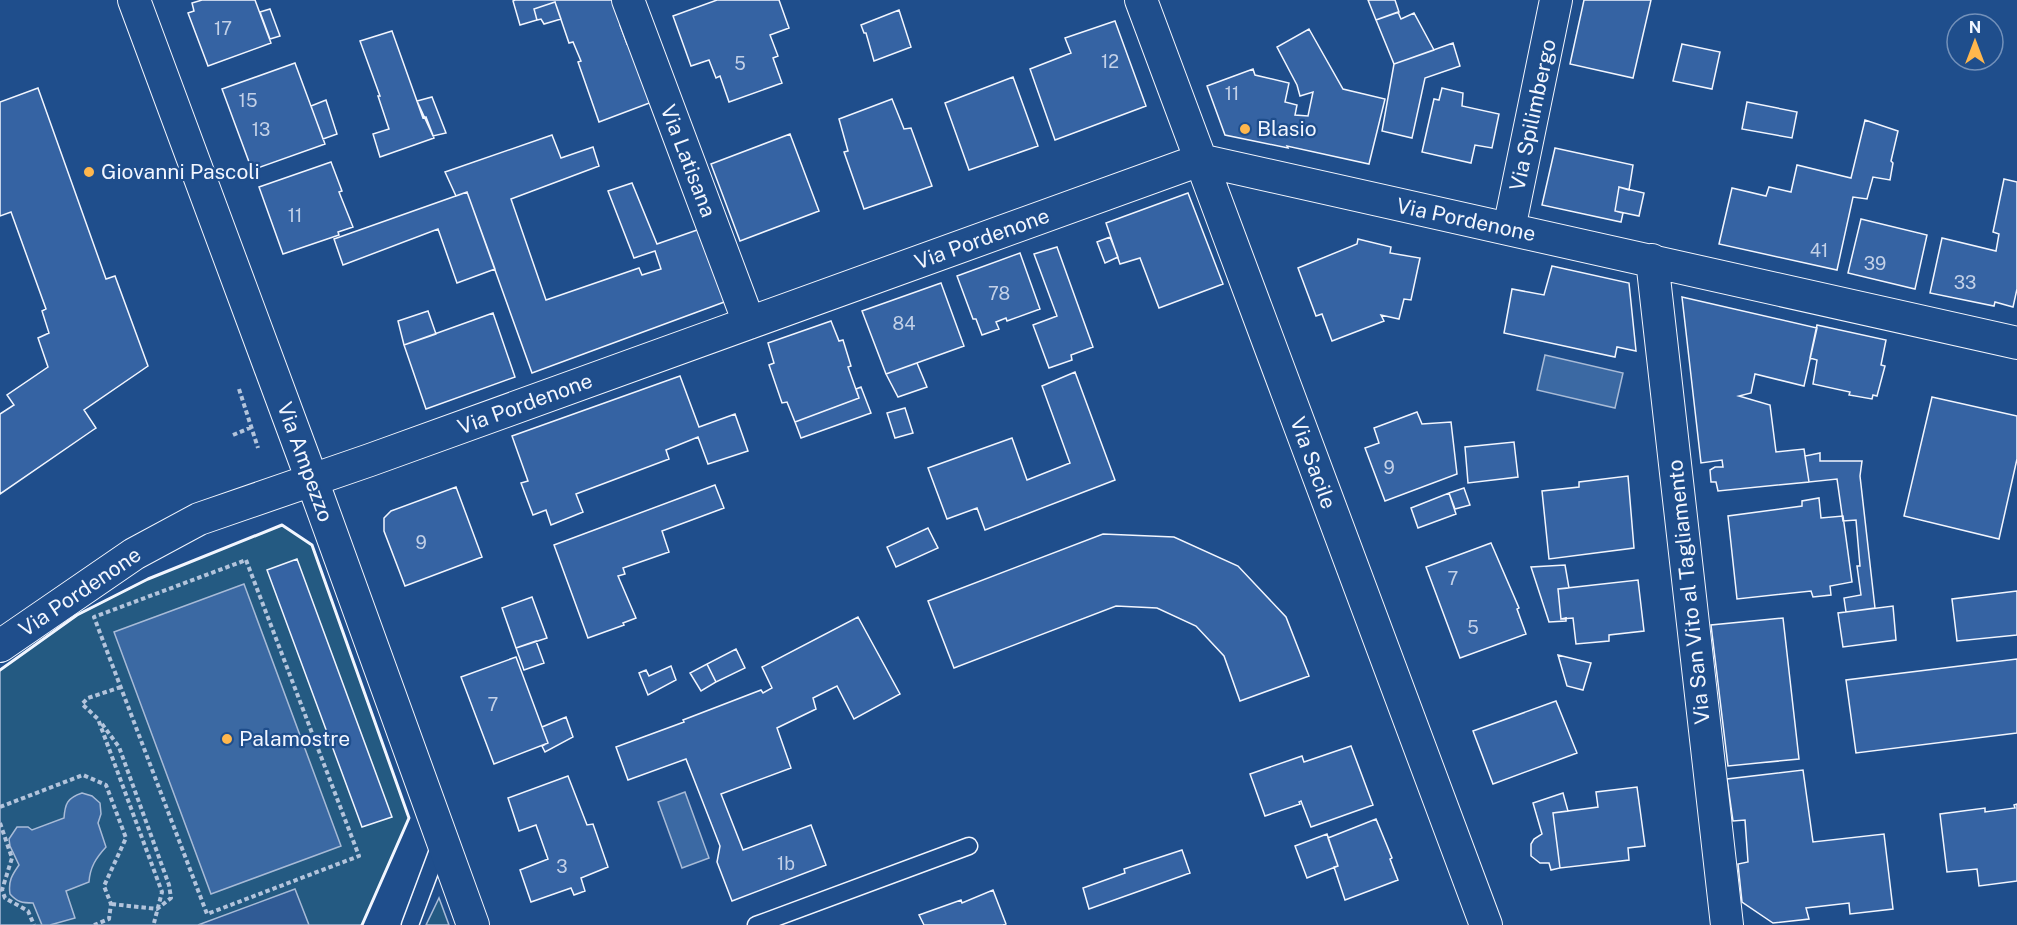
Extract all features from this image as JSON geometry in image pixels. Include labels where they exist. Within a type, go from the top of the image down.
[{"type":"street","name":"Via Ampezzo","points":[[134,0],[312,480],[473,925]]},
{"type":"street","name":"Via Latisana","points":[[628,0],[749,323]]},
{"type":"street","name":"Via Sacile","points":[[1141,0],[1486,925]]},
{"type":"street","name":"Via Spilimbergo","points":[[1509,229],[1556,0]]},
{"type":"street","name":"Via Pordenone","points":[[0,646],[134,554],[199,519],[1200,160],[2017,342]]},
{"type":"street","name":"Via San Vito al Tagliamento","points":[[1652,260],[1727,925]]},
{"type":"lane","points":[[410,925],[442,838]]},
{"type":"lane","points":[[756,925],[969,846]]},
{"type":"path","points":[[233,435],[261,424]]},
{"type":"path","points":[[246,560],[359,856],[207,914],[121,687],[94,617],[246,560]]},
{"type":"path","points":[[111,904],[157,909],[171,898],[169,885],[119,747],[99,719],[82,704],[88,698],[121,687]]},
{"type":"path","points":[[99,719],[162,892],[154,923]]},
{"type":"path","points":[[0,807],[83,775],[106,785],[126,838],[104,886],[111,904],[109,919],[94,925]]},
{"type":"path","points":[[0,823],[12,858],[2,890],[5,898],[28,911],[34,925]]},
{"type":"shaded area","points":[[1545,355],[1623,373],[1615,408],[1537,390]]},
{"type":"shaded area","points":[[282,525],[312,545],[409,818],[362,925],[0,925],[0,670],[77,615],[148,579]]},
{"type":"shaded area","name":"Palamostre","points":[[244,584],[341,846],[211,894],[114,632]]},
{"type":"shaded area","points":[[685,792],[709,858],[682,868],[658,802]]},
{"type":"shaded area","points":[[82,793],[92,796],[100,803],[101,814],[98,823],[106,847],[94,863],[89,882],[66,891],[75,918],[42,925],[33,903],[20,902],[10,894],[11,878],[19,865],[9,839],[17,827],[28,827],[32,830],[64,818],[68,802]]},
{"type":"shaded area","points":[[295,889],[309,925],[198,925]]},
{"type":"shaded area","points":[[439,898],[449,925],[426,925]]},
{"type":"building","points":[[202,0],[255,0],[271,43],[208,66],[188,13],[194,11],[192,3]]},
{"type":"building","points":[[615,0],[623,23],[620,25],[627,44],[630,42],[652,102],[599,122],[578,62],[581,61],[573,42],[569,43],[555,2],[534,9],[537,20],[520,25],[513,1]]},
{"type":"building","points":[[717,0],[779,0],[789,28],[770,35],[778,56],[773,58],[782,83],[729,102],[720,76],[716,78],[709,60],[691,66],[673,16]]},
{"type":"building","points":[[1368,0],[1395,0],[1399,12],[1376,20]]},
{"type":"building","points":[[1584,0],[1651,0],[1633,78],[1570,64]]},
{"type":"building","points":[[555,2],[561,19],[544,24],[541,19],[537,20],[534,9]]},
{"type":"building","points":[[270,9],[280,36],[270,39],[260,12]]},
{"type":"building","points":[[899,10],[911,47],[874,61],[866,33],[861,25]]},
{"type":"building","points":[[1398,12],[1401,19],[1414,13],[1434,50],[1394,64],[1376,20]]},
{"type":"building","points":[[1115,21],[1146,106],[1055,140],[1030,69],[1071,53],[1065,38]]},
{"type":"building","points":[[1309,29],[1343,89],[1385,99],[1369,164],[1225,135],[1207,86],[1253,69],[1255,75],[1289,83],[1285,102],[1297,105],[1295,115],[1308,116],[1313,92],[1300,96],[1297,85],[1277,47]]},
{"type":"building","points":[[392,31],[423,118],[426,117],[434,138],[380,157],[373,134],[389,129],[360,41]]},
{"type":"building","points":[[1453,43],[1460,66],[1425,78],[1412,138],[1382,131],[1394,64]]},
{"type":"building","points":[[1682,44],[1720,52],[1712,89],[1673,81]]},
{"type":"building","points":[[295,63],[325,144],[252,170],[222,89]]},
{"type":"building","points":[[1013,77],[1038,146],[969,170],[945,103]]},
{"type":"building","points":[[38,88],[106,279],[115,276],[148,366],[84,410],[96,428],[0,494],[0,414],[14,405],[7,395],[48,367],[38,338],[49,333],[42,311],[46,309],[11,212],[0,216],[0,102]]},
{"type":"building","points":[[1442,88],[1463,93],[1462,106],[1499,114],[1492,148],[1475,145],[1471,163],[1422,152],[1434,99],[1439,100]]},
{"type":"building","points":[[432,97],[446,133],[433,136],[417,101]]},
{"type":"building","points":[[892,99],[904,129],[911,128],[932,186],[864,209],[844,152],[848,151],[839,119]]},
{"type":"building","points":[[326,100],[337,134],[323,139],[311,106]]},
{"type":"building","points":[[1747,102],[1797,112],[1792,138],[1742,129]]},
{"type":"building","points":[[1865,120],[1898,131],[1891,161],[1893,163],[1890,180],[1873,177],[1867,199],[1853,197],[1837,270],[1719,244],[1732,188],[1766,196],[1769,187],[1791,192],[1797,165],[1851,178]]},
{"type":"building","points":[[790,134],[819,211],[740,241],[711,164]]},
{"type":"building","points":[[552,135],[561,158],[593,147],[599,166],[511,199],[546,300],[639,268],[642,275],[661,269],[655,251],[634,258],[608,191],[632,183],[657,244],[700,229],[727,301],[532,373],[467,192],[456,196],[445,172]]},
{"type":"building","points":[[1555,148],[1633,165],[1629,190],[1619,187],[1615,211],[1623,213],[1621,222],[1542,205]]},
{"type":"building","points":[[331,162],[342,191],[339,192],[353,227],[338,232],[339,235],[283,254],[259,187]]},
{"type":"building","points":[[2004,179],[2017,182],[2017,289],[2013,307],[1995,302],[1994,306],[1930,293],[1942,238],[1996,251],[1999,234],[1993,232]]},
{"type":"building","points":[[1619,187],[1644,193],[1639,216],[1615,211]]},
{"type":"building","points":[[467,192],[495,269],[457,283],[438,229],[343,265],[334,239]]},
{"type":"building","points":[[1188,193],[1223,284],[1159,308],[1140,258],[1120,264],[1106,223]]},
{"type":"building","points":[[1861,219],[1927,235],[1915,289],[1848,273]]},
{"type":"building","points":[[1110,237],[1118,257],[1105,263],[1097,242]]},
{"type":"building","points":[[1358,239],[1391,247],[1390,253],[1420,258],[1411,300],[1404,299],[1399,319],[1381,315],[1384,321],[1332,341],[1322,314],[1316,316],[1298,268],[1357,244]]},
{"type":"building","points":[[1057,247],[1093,347],[1071,355],[1072,360],[1049,368],[1033,325],[1057,316],[1034,254]]},
{"type":"building","points":[[1020,253],[1040,309],[1007,321],[1006,318],[996,322],[999,329],[982,335],[976,319],[973,319],[957,276]]},
{"type":"building","points":[[1552,266],[1629,283],[1636,351],[1617,347],[1615,357],[1504,333],[1512,289],[1544,295]]},
{"type":"building","points":[[941,283],[964,346],[886,374],[862,311]]},
{"type":"building","points":[[1682,297],[1817,328],[1804,386],[1755,374],[1751,393],[1739,396],[1770,405],[1776,452],[1804,449],[1809,482],[1718,491],[1716,482],[1711,482],[1710,470],[1723,467],[1722,460],[1701,463]]},
{"type":"building","points":[[428,311],[436,334],[404,345],[398,321]]},
{"type":"building","points":[[493,313],[515,377],[426,409],[404,345]]},
{"type":"building","points":[[831,321],[839,341],[843,340],[851,366],[848,367],[859,398],[795,422],[787,402],[782,403],[769,365],[774,363],[768,343]]},
{"type":"building","points":[[1817,325],[1886,340],[1881,365],[1885,366],[1877,396],[1873,395],[1872,399],[1849,395],[1850,392],[1813,384],[1817,360],[1810,358]]},
{"type":"building","points":[[917,363],[927,387],[898,397],[886,374]]},
{"type":"building","points":[[1075,372],[1115,480],[985,530],[977,508],[947,519],[928,468],[1012,438],[1027,480],[1070,463],[1042,386]]},
{"type":"building","points":[[680,376],[699,427],[735,414],[748,451],[708,464],[698,437],[666,450],[669,459],[576,494],[583,512],[551,525],[546,510],[533,515],[521,483],[528,481],[512,436]]},
{"type":"building","points":[[861,387],[871,413],[801,438],[795,422],[859,398],[856,389]]},
{"type":"building","points":[[1932,397],[2017,416],[2017,459],[1999,539],[1904,516]]},
{"type":"building","points":[[905,408],[913,433],[895,438],[887,413]]},
{"type":"building","points":[[1417,412],[1422,424],[1451,422],[1457,474],[1385,501],[1365,448],[1379,443],[1374,428]]},
{"type":"building","points":[[1514,442],[1518,477],[1468,483],[1465,447]]},
{"type":"building","points":[[1820,453],[1820,461],[1862,461],[1860,476],[1875,608],[1846,612],[1844,598],[1861,595],[1857,566],[1860,566],[1856,520],[1843,521],[1837,479],[1809,482],[1805,456]]},
{"type":"building","points":[[1628,476],[1634,548],[1549,559],[1542,491],[1579,487],[1579,482]]},
{"type":"building","points":[[715,485],[724,508],[662,531],[669,552],[623,568],[625,574],[618,576],[636,618],[623,623],[624,625],[588,638],[554,545]]},
{"type":"building","points":[[456,487],[482,557],[405,586],[384,531],[384,518],[391,511]]},
{"type":"building","points":[[1464,488],[1470,505],[1455,509],[1449,493]]},
{"type":"building","points":[[1449,493],[1456,514],[1418,528],[1411,508]]},
{"type":"building","points":[[1819,498],[1821,518],[1843,516],[1852,582],[1830,586],[1831,595],[1813,597],[1811,591],[1737,599],[1728,516],[1802,506],[1802,501]]},
{"type":"building","points":[[928,528],[938,548],[896,567],[887,547]]},
{"type":"building","points":[[1103,534],[1174,537],[1238,566],[1286,617],[1309,676],[1240,701],[1224,656],[1196,626],[1157,608],[1116,606],[954,668],[928,601]]},
{"type":"building","points":[[1491,543],[1519,608],[1517,609],[1526,634],[1460,658],[1426,567]]},
{"type":"building","points":[[297,559],[392,817],[362,827],[267,570]]},
{"type":"building","points":[[1565,565],[1569,588],[1558,589],[1561,619],[1566,618],[1566,621],[1549,622],[1531,567]]},
{"type":"building","points":[[1638,580],[1644,631],[1609,635],[1609,641],[1576,644],[1573,618],[1561,619],[1558,589]]},
{"type":"building","points":[[2017,591],[2017,635],[1957,641],[1952,599]]},
{"type":"building","points":[[532,597],[547,638],[516,648],[502,608]]},
{"type":"building","points":[[1893,606],[1896,640],[1843,647],[1838,613]]},
{"type":"building","points":[[858,617],[900,694],[854,719],[837,686],[813,698],[816,709],[777,728],[791,768],[721,794],[743,850],[811,825],[826,865],[732,901],[717,862],[720,846],[686,759],[628,780],[616,747],[761,690],[763,693],[772,688],[762,667]]},
{"type":"building","points":[[1783,618],[1799,759],[1728,766],[1711,625]]},
{"type":"building","points":[[536,641],[544,663],[524,670],[516,648]]},
{"type":"building","points":[[736,649],[745,668],[716,682],[707,664]]},
{"type":"building","points":[[1558,655],[1591,663],[1583,690],[1567,686]]},
{"type":"building","points":[[516,657],[548,743],[494,764],[461,677]]},
{"type":"building","points":[[2017,659],[2017,733],[1856,753],[1846,680]]},
{"type":"building","points":[[707,664],[716,682],[701,691],[690,673]]},
{"type":"building","points":[[671,666],[676,680],[648,695],[639,673],[646,670],[649,676]]},
{"type":"building","points":[[1556,701],[1577,753],[1493,784],[1473,731]]},
{"type":"building","points":[[566,717],[573,737],[545,752],[542,746],[548,743],[542,727]]},
{"type":"building","points":[[1351,746],[1373,805],[1311,827],[1301,801],[1300,804],[1265,816],[1250,774],[1302,756],[1304,762]]},
{"type":"building","points":[[1803,770],[1813,842],[1884,834],[1893,909],[1850,914],[1849,903],[1806,908],[1809,919],[1773,923],[1742,902],[1738,864],[1748,862],[1745,820],[1733,821],[1727,779]]},
{"type":"building","points":[[568,776],[587,825],[593,824],[608,867],[581,878],[585,891],[574,895],[571,888],[531,902],[520,870],[548,859],[536,825],[519,831],[508,798]]},
{"type":"building","points":[[1637,787],[1645,846],[1628,848],[1629,860],[1560,868],[1553,813],[1598,807],[1596,792]]},
{"type":"building","points":[[1563,793],[1568,811],[1553,813],[1560,868],[1551,870],[1549,863],[1540,863],[1531,856],[1531,844],[1542,834],[1533,803]]},
{"type":"building","points":[[2017,804],[2017,881],[1979,886],[1977,869],[1947,872],[1940,814],[1985,808],[1985,812],[2015,808],[2014,805]]},
{"type":"building","points":[[1376,819],[1392,858],[1390,859],[1398,880],[1345,900],[1334,867],[1338,866],[1328,838]]},
{"type":"building","points":[[1327,834],[1338,866],[1307,878],[1295,846]]},
{"type":"building","points":[[1182,850],[1190,873],[1089,909],[1083,888],[1125,873],[1124,869]]},
{"type":"building","points":[[993,890],[1006,924],[924,925],[919,915],[961,900],[962,903]]},
{"type":"wall","points":[[0,670],[77,615],[148,579],[282,525],[312,545],[409,818],[362,925]]},
{"type":"place","name":"Blasio","points":[[1245,129]]},
{"type":"place","name":"Giovanni Pascoli","points":[[89,172]]},
{"type":"place","name":"Palamostre","points":[[227,739]]}]
